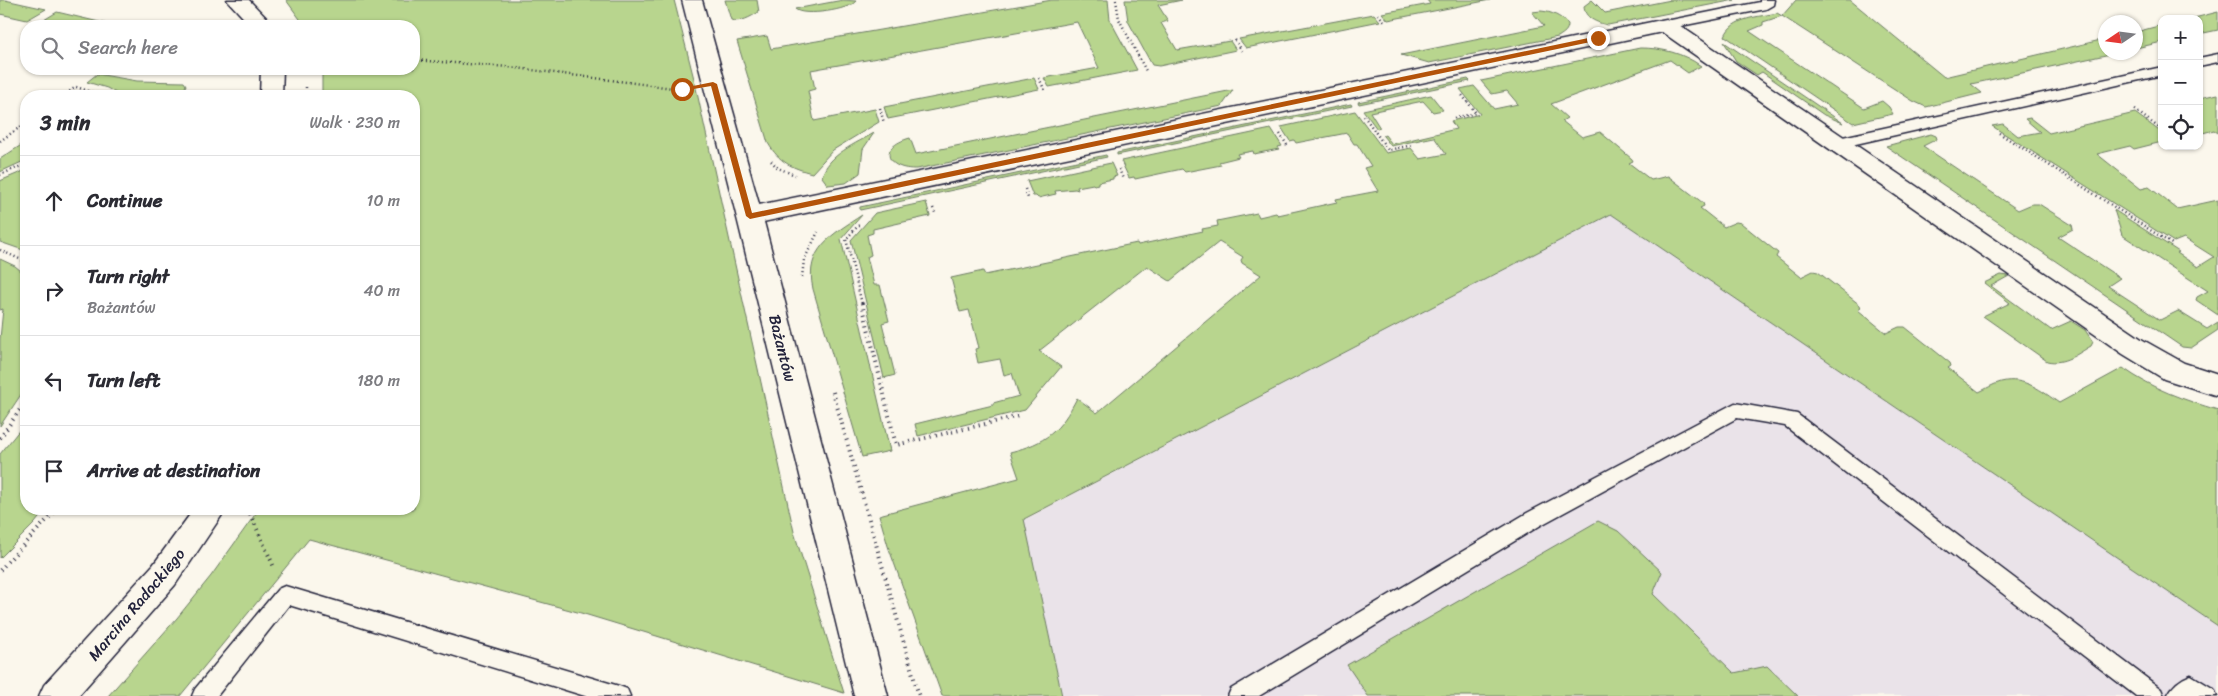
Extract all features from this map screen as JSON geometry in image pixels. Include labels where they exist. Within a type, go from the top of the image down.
[{"type":"street","points":[[237,0],[257,20]]},
{"type":"street","name":"Bażantów","points":[[692,0],[713,84],[750,216],[871,696]]},
{"type":"street","points":[[750,216],[1666,25],[2133,347],[2174,371],[2218,385]]},
{"type":"street","points":[[271,90],[272,75]]},
{"type":"street","name":"Marcina Radockiego","points":[[56,696],[164,575],[207,515]]},
{"type":"lane","points":[[1666,25],[1766,4],[1767,0]]},
{"type":"lane","points":[[2203,61],[2218,58]]},
{"type":"lane","points":[[1838,143],[2158,71]]},
{"type":"lane","points":[[1239,696],[1534,519],[1735,410],[1790,419],[2153,696]]},
{"type":"lane","points":[[211,694],[285,595],[619,696]]},
{"type":"lane","points":[[2178,696],[2191,685],[2206,696]]},
{"type":"path","points":[[1116,0],[1119,19],[1146,71]]},
{"type":"path","points":[[1378,14],[1386,23]]},
{"type":"path","points":[[1235,40],[1243,52]]},
{"type":"path","points":[[420,60],[508,67],[682,89],[713,84]]},
{"type":"path","points":[[1039,78],[1045,91]]},
{"type":"path","points":[[72,90],[76,87],[85,90]]},
{"type":"path","points":[[1454,118],[1476,113],[1460,93]]},
{"type":"path","points":[[880,108],[884,123]]},
{"type":"path","points":[[2135,110],[2158,127]]},
{"type":"path","points":[[1362,115],[1388,150],[1413,144]]},
{"type":"path","points":[[0,141],[20,127]]},
{"type":"path","points":[[1994,130],[2172,244]]},
{"type":"path","points":[[0,175],[20,167]]},
{"type":"path","points":[[864,218],[846,239],[896,445],[1019,416]]},
{"type":"path","points":[[802,280],[804,260],[818,235]]},
{"type":"path","points":[[0,250],[20,259]]},
{"type":"path","points":[[831,383],[919,696]]},
{"type":"path","points":[[0,438],[20,410]]},
{"type":"path","points":[[0,570],[51,515]]},
{"type":"path","points":[[251,515],[285,595]]},
{"type":"shaded area","points":[[1611,214],[2218,626],[2218,696],[1062,696],[1024,520]]},
{"type":"green space","points":[[0,0],[46,9],[27,20],[0,14]]},
{"type":"green space","points":[[286,0],[674,0],[694,79],[794,532],[844,693],[581,613],[309,539],[180,696],[108,696],[177,618],[211,576],[255,515],[420,515],[420,90],[322,90],[322,75],[420,75],[420,20],[301,20]]},
{"type":"green space","points":[[725,0],[757,0],[759,12],[742,20],[731,20]]},
{"type":"green space","points":[[843,0],[856,1],[836,10],[807,12],[795,9]]},
{"type":"green space","points":[[1052,0],[1108,0],[1110,20],[1137,70],[1049,87],[1044,78],[1099,68],[1077,22],[811,70],[815,89],[808,91],[814,121],[875,109],[879,122],[833,150],[812,173],[798,169],[781,160],[768,143],[737,41],[767,36],[771,49]]},
{"type":"green space","points":[[1125,0],[1182,0],[1158,5],[1168,21],[1161,23],[1177,50],[1230,41],[1236,50],[1159,66],[1152,65],[1128,21]]},
{"type":"green space","points":[[1427,0],[1490,0],[1388,20],[1382,13],[1430,4]]},
{"type":"green space","points":[[1592,0],[1605,13],[1671,0],[1735,0],[1608,25],[1596,21],[1586,14],[1584,6]]},
{"type":"green space","points":[[1796,0],[1850,0],[1944,77],[2098,41],[2098,57],[1971,84],[1982,93],[1926,107],[1913,101],[1782,16]]},
{"type":"green space","points":[[57,12],[91,20],[44,20]]},
{"type":"green space","points":[[1532,12],[1552,13],[1565,21],[1568,24],[1565,32],[1558,37],[1429,63],[1401,55],[1544,26]]},
{"type":"green space","points":[[2218,12],[2218,30],[2203,33],[2203,16]]},
{"type":"green space","points":[[1777,13],[1782,16],[1763,22],[1763,25],[1749,31],[1864,108],[1882,101],[1893,114],[1853,123],[1725,36],[1740,21]]},
{"type":"green space","points":[[1374,14],[1380,21],[1246,48],[1239,39]]},
{"type":"green space","points":[[2158,26],[2158,43],[2143,46],[2143,30]]},
{"type":"green space","points":[[1724,42],[1843,123],[1824,115],[1762,72],[1757,75],[1736,61]]},
{"type":"green space","points":[[1640,48],[1672,52],[1701,66],[1688,73],[1670,60],[1551,104],[1567,118],[1562,121],[1582,137],[1600,132],[1632,159],[1633,161],[1629,163],[1651,180],[1668,176],[1703,203],[1704,206],[1700,208],[1724,227],[1736,222],[1741,223],[1778,253],[1776,257],[1801,277],[1813,271],[1818,272],[1860,305],[1861,308],[1858,310],[1886,333],[1899,327],[1905,327],[1950,363],[1951,366],[1948,368],[1979,392],[2001,382],[2017,381],[2032,386],[2059,403],[2123,368],[2145,382],[2169,393],[2218,410],[2218,626],[1611,214],[1024,519],[1062,696],[942,696],[888,546],[879,515],[1019,478],[1010,452],[1043,440],[1051,434],[1064,419],[1077,398],[1097,413],[1261,275],[1242,263],[1243,257],[1219,242],[1170,281],[1147,266],[1039,351],[1061,367],[1025,410],[918,436],[915,424],[993,405],[993,403],[1019,396],[1012,373],[1004,375],[1000,359],[978,363],[975,349],[979,348],[969,310],[960,312],[951,278],[983,271],[985,275],[1137,243],[1138,245],[1203,231],[1202,229],[1218,226],[1217,221],[1257,213],[1259,217],[1276,213],[1278,215],[1337,202],[1336,199],[1378,191],[1364,168],[1371,166],[1357,144],[1354,144],[1347,133],[1296,143],[1294,140],[1290,141],[1281,127],[1355,111],[1386,153],[1411,148],[1420,159],[1446,154],[1434,137],[1391,146],[1383,136],[1385,135],[1392,144],[1456,129],[1451,121],[1480,114],[1460,89],[1474,86],[1494,109],[1518,104],[1507,91],[1492,94],[1481,81]]},
{"type":"green space","points":[[96,75],[103,75],[137,81],[184,82],[186,85],[184,90],[110,90],[87,82]]},
{"type":"green space","points":[[1034,78],[1039,89],[888,119],[884,107]]},
{"type":"green space","points":[[1468,79],[1470,81],[1359,104],[1358,102]]},
{"type":"green space","points":[[1233,90],[1222,106],[917,169],[898,166],[889,157],[893,147],[910,138],[916,154]]},
{"type":"green space","points":[[2218,94],[2218,133],[2214,130],[2203,133],[2203,97]]},
{"type":"green space","points":[[1431,95],[1443,110],[1433,112],[1423,101],[1370,112],[1380,128],[1377,129],[1363,110]]},
{"type":"green space","points":[[1351,104],[1352,106],[1117,155],[1117,153]]},
{"type":"green space","points":[[2135,113],[2158,130],[2158,143],[2134,149],[2130,146],[2097,154],[2141,189],[2149,187],[2177,209],[2218,200],[2218,315],[2196,300],[2197,297],[2208,291],[2122,235],[2114,210],[2179,252],[2177,253],[2198,267],[2214,257],[2184,238],[2174,242],[1992,126],[2003,124],[2018,136],[2040,132],[2025,119],[2030,118],[2049,133]]},
{"type":"green space","points":[[1271,129],[1282,146],[1278,147],[1279,149],[1254,154],[1253,151],[1237,154],[1239,157],[1219,162],[1221,165],[1185,172],[1182,169],[1135,179],[1134,177],[1129,178],[1121,161]]},
{"type":"green space","points":[[874,133],[863,149],[860,173],[846,183],[828,185],[822,177],[830,162],[844,150]]},
{"type":"green space","points":[[1931,134],[1936,136],[1937,139],[1923,146],[2018,210],[2032,204],[2039,204],[2072,225],[2073,229],[2058,237],[2120,278],[2108,286],[2160,320],[2178,311],[2207,329],[2218,322],[2218,330],[2191,348],[2182,347],[1886,146]]},
{"type":"green space","points":[[20,146],[20,163],[0,172],[0,159]]},
{"type":"green space","points":[[1106,155],[1107,157],[860,210],[860,207]]},
{"type":"green space","points":[[1111,163],[1117,176],[1113,177],[1113,179],[1098,182],[1098,184],[1077,187],[1078,190],[1055,191],[1056,194],[1038,198],[1033,196],[1027,181]]},
{"type":"green space","points":[[20,173],[20,249],[0,242],[0,181]]},
{"type":"green space","points":[[926,202],[930,216],[873,229],[873,233],[867,235],[871,255],[867,257],[874,285],[880,285],[889,321],[882,323],[895,375],[884,378],[851,240],[875,213]]},
{"type":"green space","points":[[862,215],[841,239],[890,451],[862,457],[813,289],[811,275],[813,263],[823,244],[831,236]]},
{"type":"green space","points":[[0,259],[20,270],[20,396],[0,426],[0,339],[3,309],[0,310]]},
{"type":"green space","points":[[2001,275],[2009,276],[1991,286],[2051,330],[2071,321],[2085,330],[2093,342],[2091,346],[2065,360],[2047,361],[1983,316],[2010,303],[1984,283]]},
{"type":"green space","points":[[20,429],[20,515],[41,515],[0,558],[0,454]]},
{"type":"green space","points":[[1598,521],[1618,531],[1662,572],[1653,594],[1734,673],[1767,666],[1798,696],[1368,696],[1347,665]]},
{"type":"route","points":[[682,89],[713,84],[750,216],[1598,38]]}]
